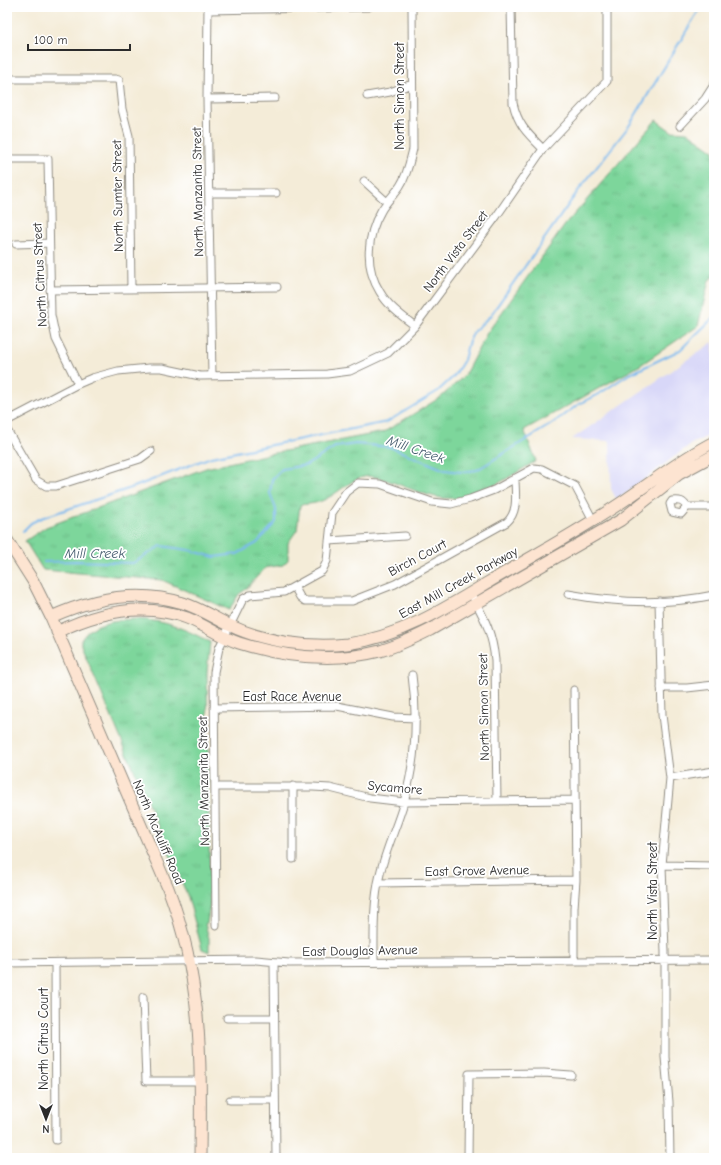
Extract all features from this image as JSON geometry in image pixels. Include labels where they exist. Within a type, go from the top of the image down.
[{"type":"street","points":[[208,8],[369,7]]},
{"type":"street","name":"North Simon Street","points":[[412,7],[413,149],[408,170],[401,185],[387,202],[373,227],[368,248],[372,272],[379,291],[394,309],[414,326]]},
{"type":"street","points":[[511,7],[512,103],[516,118],[524,131],[543,149]]},
{"type":"street","name":"North Vista Street","points":[[7,421],[78,384],[103,374],[150,368],[162,368],[190,375],[212,376],[327,374],[350,371],[388,353],[414,326],[496,217],[543,149],[608,81],[607,7]]},
{"type":"street","name":"North Manzanita Street","points":[[208,8],[207,99],[212,376]]},
{"type":"street","name":"North Sumter Street","points":[[7,79],[119,80],[122,109],[129,142],[131,289]]},
{"type":"street","points":[[367,96],[390,92],[412,84]]},
{"type":"street","points":[[680,126],[705,99],[714,84]]},
{"type":"street","points":[[207,99],[275,98]]},
{"type":"street","name":"North Citrus Street","points":[[7,159],[48,159],[48,243],[51,315],[56,339],[78,384]]},
{"type":"street","points":[[364,181],[387,202]]},
{"type":"street","points":[[209,193],[276,192]]},
{"type":"street","points":[[16,244],[48,243]]},
{"type":"street","points":[[50,290],[277,287]]},
{"type":"street","points":[[7,430],[36,480],[46,486],[56,486],[140,459],[151,451]]},
{"type":"street","name":"East Mill Creek Parkway","points":[[51,617],[82,604],[124,596],[145,596],[183,603],[200,609],[230,625],[282,642],[346,644],[384,636],[424,620],[471,593],[593,520],[625,500],[681,460],[714,442]]},
{"type":"street","name":"East Mill Creek Parkway","points":[[57,632],[88,618],[105,613],[157,611],[187,618],[225,638],[238,643],[292,655],[337,657],[357,656],[402,643],[477,604],[621,520],[679,474],[714,455]]},
{"type":"street","name":"North Manzanita Street","points":[[216,926],[215,661],[239,605],[246,597],[284,592],[295,588],[322,571],[327,561],[332,513],[346,492],[358,484],[380,484],[432,502],[451,504],[470,500],[494,490],[534,468],[542,469],[575,486],[593,520]]},
{"type":"street","name":"Birch Court","points":[[295,588],[300,597],[305,601],[352,601],[395,584],[512,518],[515,509],[515,478]]},
{"type":"street","points":[[687,507],[714,507]]},
{"type":"street","points":[[329,541],[405,536]]},
{"type":"street","name":"North McAuliff Road","points":[[7,540],[33,581],[51,617],[168,888],[190,961],[198,1014],[201,1081],[200,1158]]},
{"type":"street","name":"North Simon Street","points":[[471,593],[489,627],[496,660],[497,801]]},
{"type":"street","points":[[568,594],[599,600],[659,601],[691,600],[714,595]]},
{"type":"street","name":"North Vista Street","points":[[659,601],[662,715],[670,778],[662,865],[665,960],[665,1057],[669,1102],[670,1158]]},
{"type":"street","points":[[374,962],[374,911],[378,883],[386,851],[404,802],[414,758],[416,718],[412,675]]},
{"type":"street","points":[[661,688],[687,688],[714,685]]},
{"type":"street","points":[[574,690],[576,880],[574,908],[574,961]]},
{"type":"street","name":"East Race Avenue","points":[[214,708],[337,706],[393,717],[416,718]]},
{"type":"street","points":[[670,778],[714,771]]},
{"type":"street","points":[[293,786],[293,859]]},
{"type":"street","name":"Sycamore","points":[[215,787],[293,786],[330,788],[370,798],[404,802],[575,800]]},
{"type":"street","points":[[662,865],[714,866]]},
{"type":"street","name":"East Grove Avenue","points":[[378,883],[576,880]]},
{"type":"street","name":"East Douglas Avenue","points":[[7,963],[256,960],[274,962],[374,962],[714,960]]},
{"type":"street","points":[[274,962],[276,1158]]},
{"type":"street","name":"North Citrus Court","points":[[54,963],[56,1140]]},
{"type":"street","points":[[143,997],[146,1081],[201,1081]]},
{"type":"street","points":[[227,1018],[274,1018]]},
{"type":"street","points":[[468,1158],[469,1074],[544,1073],[571,1075]]},
{"type":"street","points":[[230,1100],[275,1100]]},
{"type":"shaded area","points":[[713,342],[714,433],[691,444],[617,500],[611,489],[610,441],[572,439]]},
{"type":"green space","points":[[656,120],[671,131],[687,132],[714,151],[714,277],[709,280],[698,326],[639,366],[524,430],[536,461],[489,488],[462,497],[436,497],[386,480],[368,476],[354,480],[331,496],[317,503],[300,505],[297,530],[288,543],[288,560],[283,565],[265,568],[245,590],[239,594],[229,610],[162,580],[43,570],[25,541],[46,527],[206,468],[269,454],[384,432],[441,397],[464,376],[487,333],[565,225]]},
{"type":"green space","points":[[136,619],[166,623],[210,642],[207,672],[210,904],[207,923],[205,924],[209,938],[209,952],[202,949],[188,897],[81,645],[81,640],[86,634],[98,625],[112,621]]},
{"type":"waterway","points":[[23,531],[31,523],[41,518],[134,487],[211,457],[387,422],[438,391],[454,376],[464,360],[468,344],[474,331],[490,316],[578,191],[629,126],[702,7]]},
{"type":"waterway","name":"Mill Creek","points":[[44,562],[76,561],[133,563],[161,546],[189,550],[214,557],[237,554],[257,543],[276,522],[276,509],[270,493],[272,479],[282,469],[307,465],[335,447],[356,444],[390,447],[445,470],[461,472],[477,470],[550,425],[579,404],[599,394],[626,376],[680,350],[714,317]]}]
